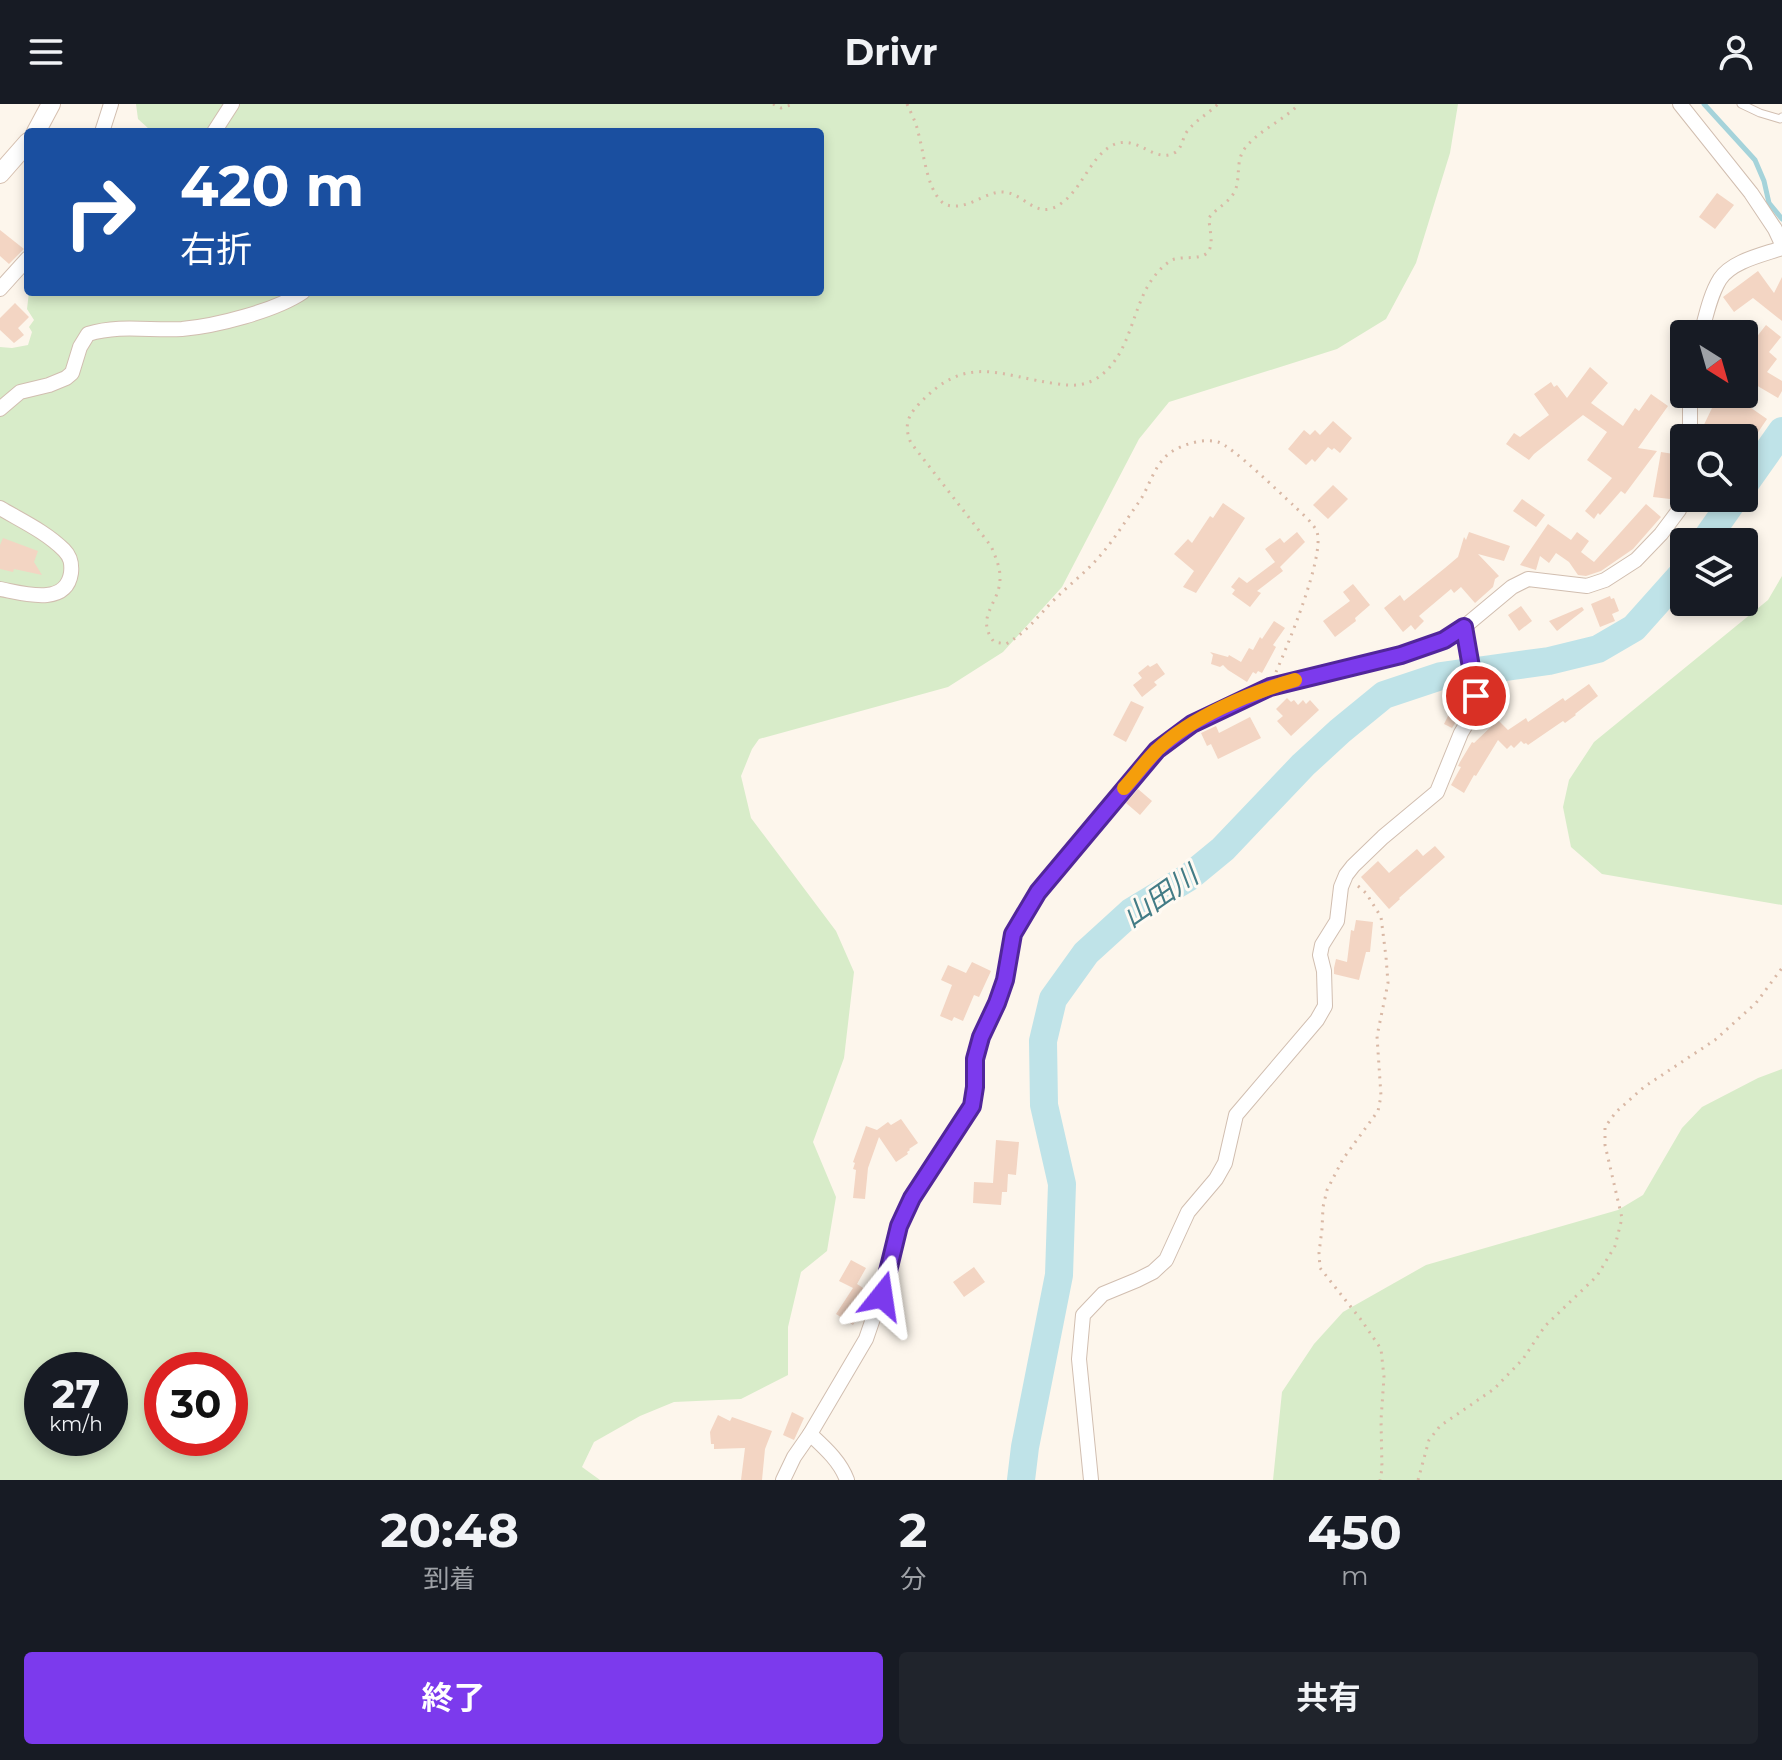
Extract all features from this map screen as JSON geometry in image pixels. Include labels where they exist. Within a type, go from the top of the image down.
[{"type":"street","points":[[38,128],[51,104]]},
{"type":"street","points":[[103,128],[111,104]]},
{"type":"street","points":[[217,128],[232,104]]},
{"type":"street","points":[[1682,105],[1751,193],[1775,229],[1782,246],[1731,268],[1721,277],[1705,320]]},
{"type":"street","points":[[0,174],[24,147]]},
{"type":"street","points":[[0,289],[24,262]]},
{"type":"street","points":[[0,409],[20,392],[49,385],[72,373],[80,347],[88,334],[117,328],[182,329],[223,322],[294,296]]},
{"type":"street","points":[[0,508],[53,541],[70,558],[72,567],[70,580],[55,594],[38,596],[0,589]]},
{"type":"street","points":[[783,1480],[866,1339],[888,1275],[899,1226],[912,1198],[972,1106],[975,1059],[1005,980],[1013,934],[1038,892],[1157,750],[1192,724],[1270,687],[1401,655],[1444,640],[1512,587],[1528,579],[1587,586],[1605,580],[1636,560],[1677,512]]},
{"type":"street","points":[[1091,1480],[1079,1359],[1083,1315],[1103,1294],[1153,1272],[1166,1260],[1188,1212],[1216,1179],[1225,1163],[1236,1115],[1317,1020],[1325,1006],[1324,971],[1320,955],[1322,945],[1337,921],[1341,887],[1346,875],[1383,837],[1437,792],[1461,733],[1473,713],[1476,696],[1464,627]]},
{"type":"street","points":[[810,1434],[828,1451],[847,1480]]},
{"type":"lane","points":[[1741,104],[1760,113],[1782,117]]},
{"type":"path","points":[[773,104],[781,108],[794,104]]},
{"type":"path","points":[[907,104],[917,128],[930,183],[941,202],[947,206],[962,206],[1003,192],[1013,194],[1031,207],[1046,210],[1056,207],[1073,193],[1098,157],[1109,147],[1120,142],[1131,142],[1158,154],[1172,154],[1179,150],[1193,124],[1218,104]]},
{"type":"path","points":[[1270,687],[1307,592],[1316,557],[1317,533],[1290,502],[1221,443],[1207,440],[1171,452],[1153,473],[1147,490],[1099,557],[1023,635],[1006,644],[994,642],[987,633],[985,623],[1001,577],[991,546],[911,443],[906,424],[911,412],[934,389],[956,376],[982,370],[1075,386],[1093,380],[1110,367],[1132,330],[1145,292],[1161,268],[1172,260],[1206,255],[1211,247],[1209,218],[1235,191],[1238,163],[1243,151],[1299,104]]},
{"type":"path","points":[[1346,875],[1366,893],[1381,917],[1388,983],[1377,1036],[1381,1096],[1378,1111],[1343,1159],[1327,1190],[1319,1253],[1320,1268],[1381,1349],[1384,1377],[1380,1480]]},
{"type":"path","points":[[1418,1480],[1429,1440],[1440,1426],[1494,1389],[1523,1359],[1545,1326],[1597,1276],[1615,1246],[1622,1218],[1605,1145],[1605,1127],[1616,1112],[1644,1087],[1715,1040],[1756,1003],[1782,968]]},
{"type":"green space","points":[[136,104],[1458,104],[1450,153],[1416,263],[1386,319],[1337,349],[1169,402],[1139,439],[1062,587],[1003,652],[948,687],[759,739],[752,749],[741,776],[751,818],[836,931],[854,972],[844,1058],[813,1142],[836,1197],[827,1251],[801,1272],[788,1327],[788,1375],[741,1399],[674,1402],[640,1416],[594,1442],[582,1467],[600,1480],[0,1480],[0,347],[28,345],[32,332],[29,327],[34,320],[27,309],[29,296],[824,296],[824,128],[148,128],[138,119]]},
{"type":"green space","points":[[1782,576],[1782,905],[1602,874],[1571,847],[1563,807],[1569,780],[1594,742],[1748,616],[1758,616],[1758,608],[1768,600]]},
{"type":"green space","points":[[1782,1069],[1782,1480],[1273,1480],[1282,1392],[1314,1344],[1343,1312],[1426,1265],[1618,1210],[1643,1195],[1682,1128],[1702,1107]]},
{"type":"building","points":[[1717,193],[1734,205],[1715,229],[1699,217]]},
{"type":"building","points":[[0,230],[24,249],[9,264],[0,256]]},
{"type":"building","points":[[1758,271],[1774,293],[1782,277],[1782,321],[1753,298],[1734,312],[1723,297]]},
{"type":"building","points":[[15,303],[29,317],[18,328],[24,335],[14,343],[0,330],[0,318]]},
{"type":"building","points":[[1766,325],[1781,337],[1769,352],[1777,359],[1767,372],[1782,381],[1778,398],[1758,386],[1758,335]]},
{"type":"building","points":[[1590,367],[1608,383],[1591,403],[1623,426],[1635,408],[1639,411],[1651,394],[1668,406],[1638,448],[1657,451],[1625,494],[1621,491],[1594,519],[1585,511],[1612,478],[1587,460],[1607,432],[1583,415],[1529,460],[1506,444],[1514,433],[1520,437],[1549,415],[1534,394],[1551,382],[1567,398]]},
{"type":"building","points":[[1712,408],[1751,408],[1767,419],[1758,432],[1758,424],[1704,424]]},
{"type":"building","points":[[1333,421],[1352,438],[1340,453],[1328,447],[1315,462],[1312,459],[1306,465],[1288,449],[1304,430],[1310,435],[1315,430],[1320,435]]},
{"type":"building","points":[[1661,452],[1670,453],[1670,499],[1653,497]]},
{"type":"building","points":[[1333,485],[1348,499],[1328,519],[1313,505]]},
{"type":"building","points":[[1522,499],[1545,515],[1536,527],[1513,511]]},
{"type":"building","points":[[1223,503],[1245,518],[1196,593],[1183,587],[1194,571],[1174,554],[1188,539],[1192,543]]},
{"type":"building","points":[[1646,504],[1661,517],[1633,549],[1601,571],[1578,575],[1569,562],[1556,553],[1549,563],[1540,556],[1536,570],[1520,565],[1548,524],[1571,540],[1577,532],[1589,541],[1581,552],[1594,562]]},
{"type":"building","points":[[1297,532],[1305,542],[1280,567],[1283,571],[1257,591],[1261,593],[1250,607],[1232,594],[1235,590],[1231,587],[1239,577],[1247,583],[1275,562],[1265,549],[1280,538],[1284,543]]},
{"type":"building","points":[[1469,532],[1510,546],[1504,561],[1478,554],[1499,576],[1493,587],[1475,603],[1461,587],[1454,593],[1451,589],[1419,616],[1424,621],[1415,630],[1411,625],[1403,632],[1384,608],[1400,595],[1404,601],[1458,557],[1464,537],[1466,540]]},
{"type":"building","points":[[3,538],[38,551],[34,562],[42,575],[0,569]]},
{"type":"building","points":[[1353,584],[1370,605],[1335,637],[1323,621],[1350,601],[1343,592]]},
{"type":"building","points":[[1610,596],[1614,598],[1619,611],[1612,614],[1615,621],[1600,627],[1591,604]]},
{"type":"building","points":[[1521,606],[1532,621],[1519,631],[1508,615]]},
{"type":"building","points":[[1582,607],[1584,610],[1557,631],[1549,621]]},
{"type":"building","points":[[1274,621],[1285,628],[1273,645],[1276,647],[1262,673],[1253,672],[1247,682],[1223,665],[1211,664],[1213,655],[1210,652],[1229,655],[1241,662],[1249,648],[1253,650]]},
{"type":"building","points":[[1157,663],[1165,674],[1142,697],[1133,685],[1142,678],[1138,673],[1148,665]]},
{"type":"building","points":[[1589,684],[1598,696],[1576,715],[1528,745],[1521,741],[1514,748],[1511,745],[1507,749],[1498,740],[1464,793],[1451,785],[1472,742],[1498,720],[1508,730],[1526,718],[1528,722],[1563,698],[1565,701]]},
{"type":"building","points":[[1287,698],[1298,705],[1303,700],[1306,704],[1310,700],[1319,710],[1291,736],[1277,721],[1283,716],[1276,709]]},
{"type":"building","points":[[1131,701],[1144,707],[1126,742],[1113,735]]},
{"type":"building","points":[[1453,706],[1463,711],[1452,728],[1444,724]]},
{"type":"building","points":[[1250,717],[1261,738],[1218,759],[1201,733],[1216,726],[1219,733]]},
{"type":"building","points":[[1138,789],[1152,801],[1140,815],[1126,803]]},
{"type":"building","points":[[1435,846],[1445,857],[1389,909],[1361,877],[1378,861],[1389,873],[1417,849],[1423,856]]},
{"type":"building","points":[[1356,920],[1373,922],[1370,952],[1366,952],[1359,980],[1334,974],[1336,959],[1347,962],[1351,930],[1354,931]]},
{"type":"building","points":[[972,962],[991,971],[979,997],[974,995],[963,1021],[940,1016],[952,985],[941,980],[948,965],[966,973]]},
{"type":"building","points":[[901,1119],[918,1143],[896,1162],[879,1137],[868,1168],[865,1199],[853,1198],[856,1170],[853,1169],[853,1162],[866,1126],[877,1130],[888,1122],[891,1125]]},
{"type":"building","points":[[996,1140],[1019,1142],[1016,1175],[1008,1174],[1007,1192],[1002,1192],[1001,1205],[973,1203],[974,1182],[993,1183]]},
{"type":"building","points":[[851,1260],[866,1268],[857,1284],[871,1293],[865,1310],[853,1325],[836,1314],[853,1288],[839,1281]]},
{"type":"building","points":[[974,1267],[985,1282],[964,1297],[953,1282]]},
{"type":"building","points":[[792,1412],[804,1418],[794,1440],[783,1435]]},
{"type":"building","points":[[718,1415],[772,1431],[765,1449],[762,1480],[741,1480],[745,1448],[714,1449],[710,1432]]},
{"type":"waterway","points":[[1704,104],[1755,160],[1769,203],[1782,219]]},
{"type":"waterway","name":"山田川","points":[[1758,465],[1782,431]]},
{"type":"waterway","name":"山田川","points":[[1714,528],[1725,512]]},
{"type":"waterway","name":"山田川","points":[[1021,1480],[1059,1275],[1062,1184],[1044,1105],[1043,1041],[1053,999],[1086,953],[1131,912],[1189,877],[1223,849],[1303,765],[1384,695],[1441,676],[1549,661],[1598,649],[1634,628],[1670,588]]},
{"type":"slow traffic","points":[[1124,788],[1157,750],[1192,724],[1270,687],[1295,680]]},
{"type":"route","points":[[882,1296],[899,1226],[912,1198],[972,1106],[975,1059],[1005,980],[1013,934],[1038,892],[1157,750],[1192,724],[1270,687],[1401,655],[1444,640],[1464,627],[1476,696]]}]
